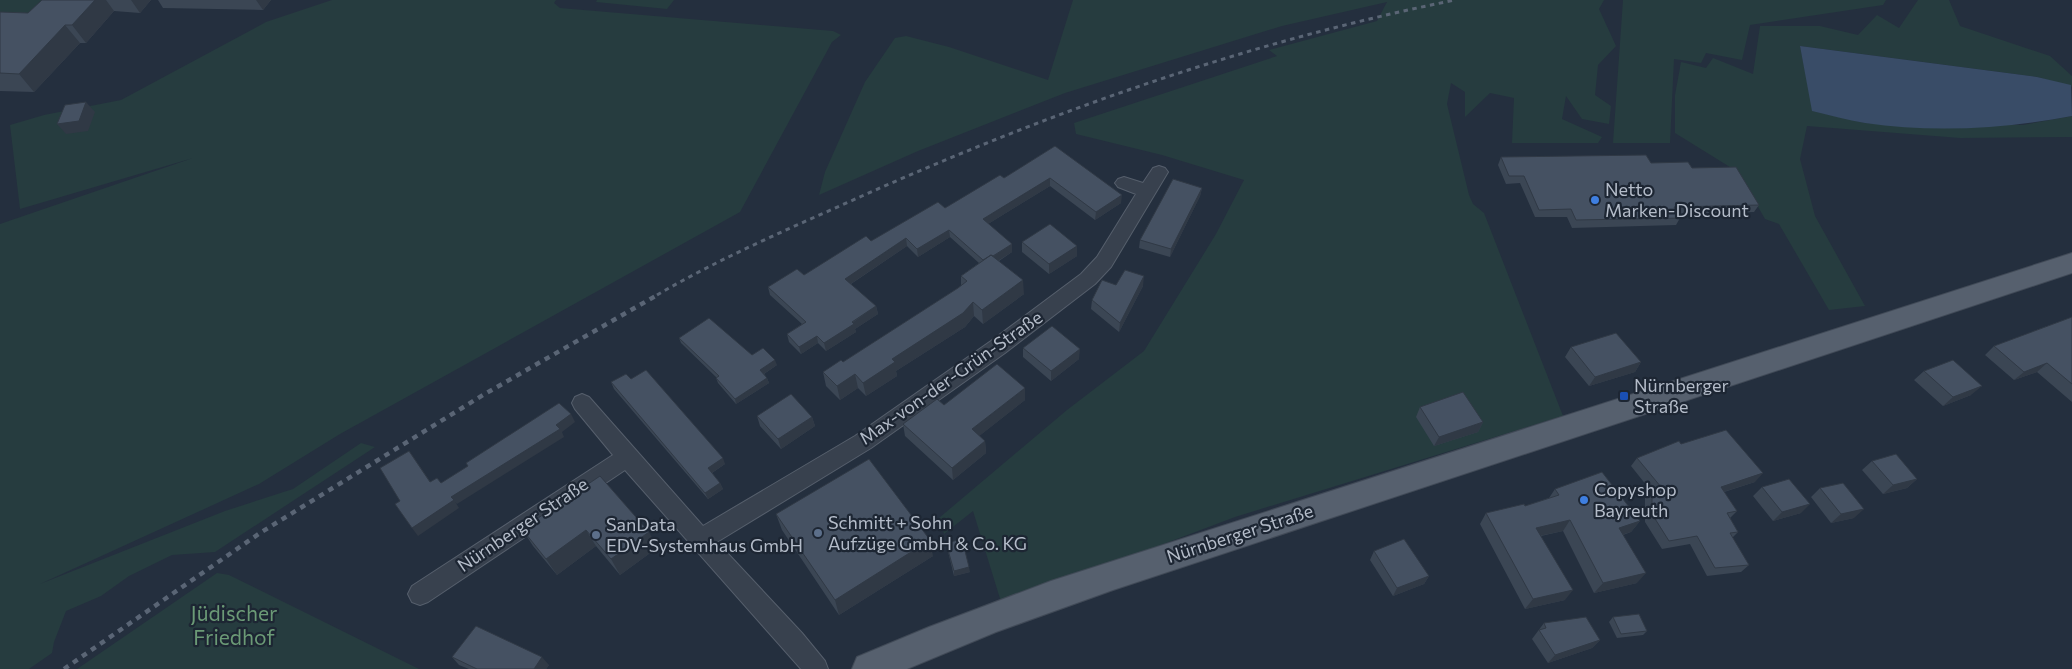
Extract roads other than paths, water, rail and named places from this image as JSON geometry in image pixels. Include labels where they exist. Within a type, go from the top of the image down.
[{"type":"main road","name":"Nürnberger Straße","points":[[869,669],[936,639],[1067,592],[1777,356],[2072,262]]},
{"type":"street","name":"Max-von-der-Grün-Straße","points":[[700,540],[863,442],[998,347],[1088,279],[1104,262],[1159,172]]},
{"type":"street","points":[[1124,183],[1148,191]]},
{"type":"street","points":[[582,403],[700,540],[782,627],[816,669]]},
{"type":"street","name":"Nürnberger Straße","points":[[420,594],[627,457]]},
{"type":"water","points":[[1800,46],[2037,77],[2071,85],[2072,116],[1995,127],[1943,129],[1865,123],[1812,111]]},
{"type":"railway","points":[[657,295],[732,255],[862,196],[1007,135],[1080,107],[1227,58],[1302,36],[1455,0]]},
{"type":"railway","points":[[64,669],[260,533],[483,395],[659,294]]},
{"type":"place","name":"Netto Marken-Discount","points":[[1595,200]]},
{"type":"place","name":"Nürnberger Straße","points":[[1624,396]]},
{"type":"place","name":"Copyshop Bayreuth","points":[[1584,500]]},
{"type":"place","name":"Schmitt + Sohn Aufzüge GmbH & Co. KG","points":[[818,533]]},
{"type":"place","name":"SanData EDV-Systemhaus GmbH","points":[[596,535]]},
{"type":"park label","name":"Jüdischer Friedhof","points":[[234,626]]}]
